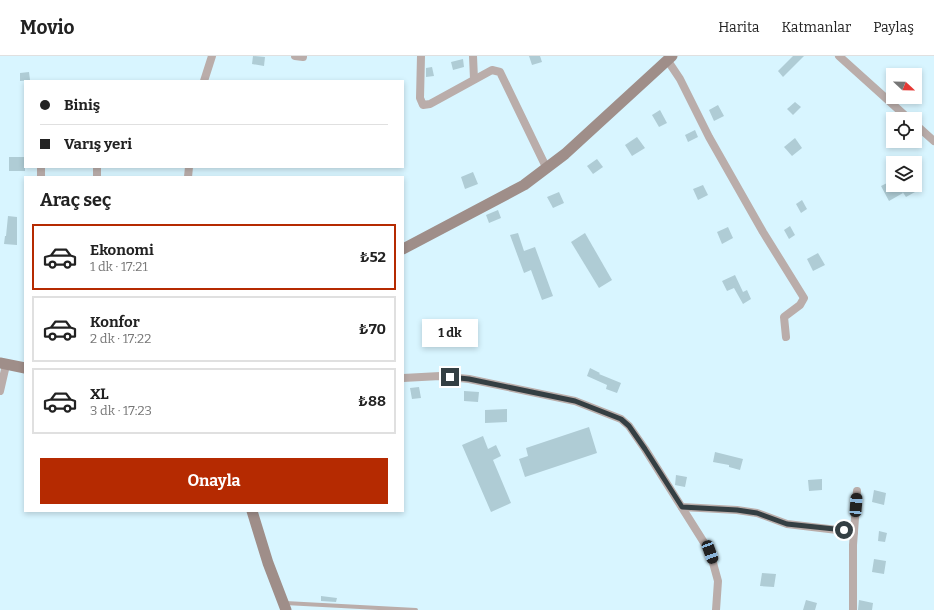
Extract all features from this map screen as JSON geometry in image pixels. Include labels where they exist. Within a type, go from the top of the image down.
[{"type":"street","points":[[204,80],[212,56]]},
{"type":"street","points":[[421,56],[420,98],[423,105],[430,104],[492,70],[500,72],[547,169]]},
{"type":"street","points":[[473,56],[474,80]]},
{"type":"street","points":[[839,56],[901,112]]},
{"type":"street","points":[[404,248],[524,185],[547,169],[670,58],[709,137],[756,220],[804,298],[800,305],[784,317],[786,337]]},
{"type":"street","points":[[922,131],[934,142]]},
{"type":"street","points":[[0,391],[3,364],[24,368]]},
{"type":"street","points":[[404,378],[434,376],[469,379],[575,401],[612,414],[621,419],[629,426],[682,507],[703,540],[714,562],[718,580],[716,610]]},
{"type":"street","points":[[853,610],[854,532],[857,491]]},
{"type":"street","points":[[682,507],[737,510],[757,513],[787,524],[854,532]]},
{"type":"street","points":[[252,512],[268,563],[284,606]]},
{"type":"lane","points":[[284,606],[416,610]]},
{"type":"building","points":[[253,56],[265,57],[264,66],[252,64]]},
{"type":"building","points":[[529,56],[540,56],[542,62],[532,65]]},
{"type":"building","points":[[793,56],[804,56],[783,77],[778,71]]},
{"type":"building","points":[[463,59],[464,67],[453,70],[451,62]]},
{"type":"building","points":[[432,67],[434,76],[426,77],[426,68]]},
{"type":"building","points":[[29,72],[30,80],[20,81],[20,73]]},
{"type":"building","points":[[795,102],[801,107],[793,115],[787,109]]},
{"type":"building","points":[[718,105],[724,116],[714,121],[709,110]]},
{"type":"building","points":[[660,110],[667,123],[659,127],[652,115]]},
{"type":"building","points":[[695,130],[698,137],[688,142],[685,135]]},
{"type":"building","points":[[637,137],[645,148],[632,156],[625,145]]},
{"type":"building","points":[[795,138],[802,148],[792,156],[784,147]]},
{"type":"building","points":[[9,157],[24,157],[25,171],[9,171]]},
{"type":"building","points":[[597,159],[603,167],[593,174],[587,166]]},
{"type":"building","points":[[473,172],[478,184],[465,189],[461,177]]},
{"type":"building","points":[[886,184],[886,192],[903,193],[889,201],[881,186]]},
{"type":"building","points":[[703,185],[708,195],[698,200],[693,189]]},
{"type":"building","points":[[559,192],[564,203],[553,208],[547,197]]},
{"type":"building","points":[[903,192],[915,192],[906,197]]},
{"type":"building","points":[[802,200],[807,209],[801,213],[796,204]]},
{"type":"building","points":[[498,210],[501,218],[489,223],[486,215]]},
{"type":"building","points":[[8,216],[17,217],[17,245],[4,244]]},
{"type":"building","points":[[790,226],[795,235],[789,239],[784,230]]},
{"type":"building","points":[[728,227],[733,238],[722,244],[717,232]]},
{"type":"building","points":[[518,233],[524,251],[535,247],[553,296],[542,300],[531,270],[524,273],[510,235]]},
{"type":"building","points":[[585,233],[612,280],[599,288],[571,242]]},
{"type":"building","points":[[818,253],[825,265],[813,271],[807,259]]},
{"type":"building","points":[[735,275],[743,292],[747,290],[751,299],[743,304],[734,288],[727,291],[722,281]]},
{"type":"building","points":[[436,320],[438,327],[429,330],[427,323]]},
{"type":"building","points":[[590,368],[600,373],[599,374],[621,383],[617,393],[606,389],[607,385],[587,376]]},
{"type":"building","points":[[419,387],[421,398],[412,399],[410,388]]},
{"type":"building","points":[[464,391],[479,392],[478,402],[464,401]]},
{"type":"building","points":[[507,409],[507,422],[485,423],[485,410]]},
{"type":"building","points":[[589,427],[597,453],[525,477],[519,459],[528,456],[526,448]]},
{"type":"building","points":[[483,436],[488,449],[496,445],[501,456],[493,460],[511,503],[491,512],[462,445]]},
{"type":"building","points":[[715,452],[743,459],[740,470],[729,467],[729,465],[713,462]]},
{"type":"building","points":[[676,475],[687,477],[685,487],[675,485]]},
{"type":"building","points":[[822,479],[822,490],[809,491],[808,480]]},
{"type":"building","points":[[874,490],[886,493],[884,505],[872,502]]},
{"type":"building","points":[[879,531],[887,533],[885,542],[878,541]]},
{"type":"building","points":[[874,559],[886,561],[884,574],[872,572]]},
{"type":"building","points":[[762,573],[776,574],[774,587],[760,586]]},
{"type":"building","points":[[321,596],[337,598],[336,602],[321,601]]},
{"type":"building","points":[[806,600],[817,603],[815,610],[803,610]]},
{"type":"building","points":[[859,600],[873,603],[872,610],[858,610]]},
{"type":"route","points":[[450,377],[469,379],[575,401],[612,414],[621,419],[629,426],[645,449],[682,507],[737,510],[757,513],[781,523],[844,530]]}]
